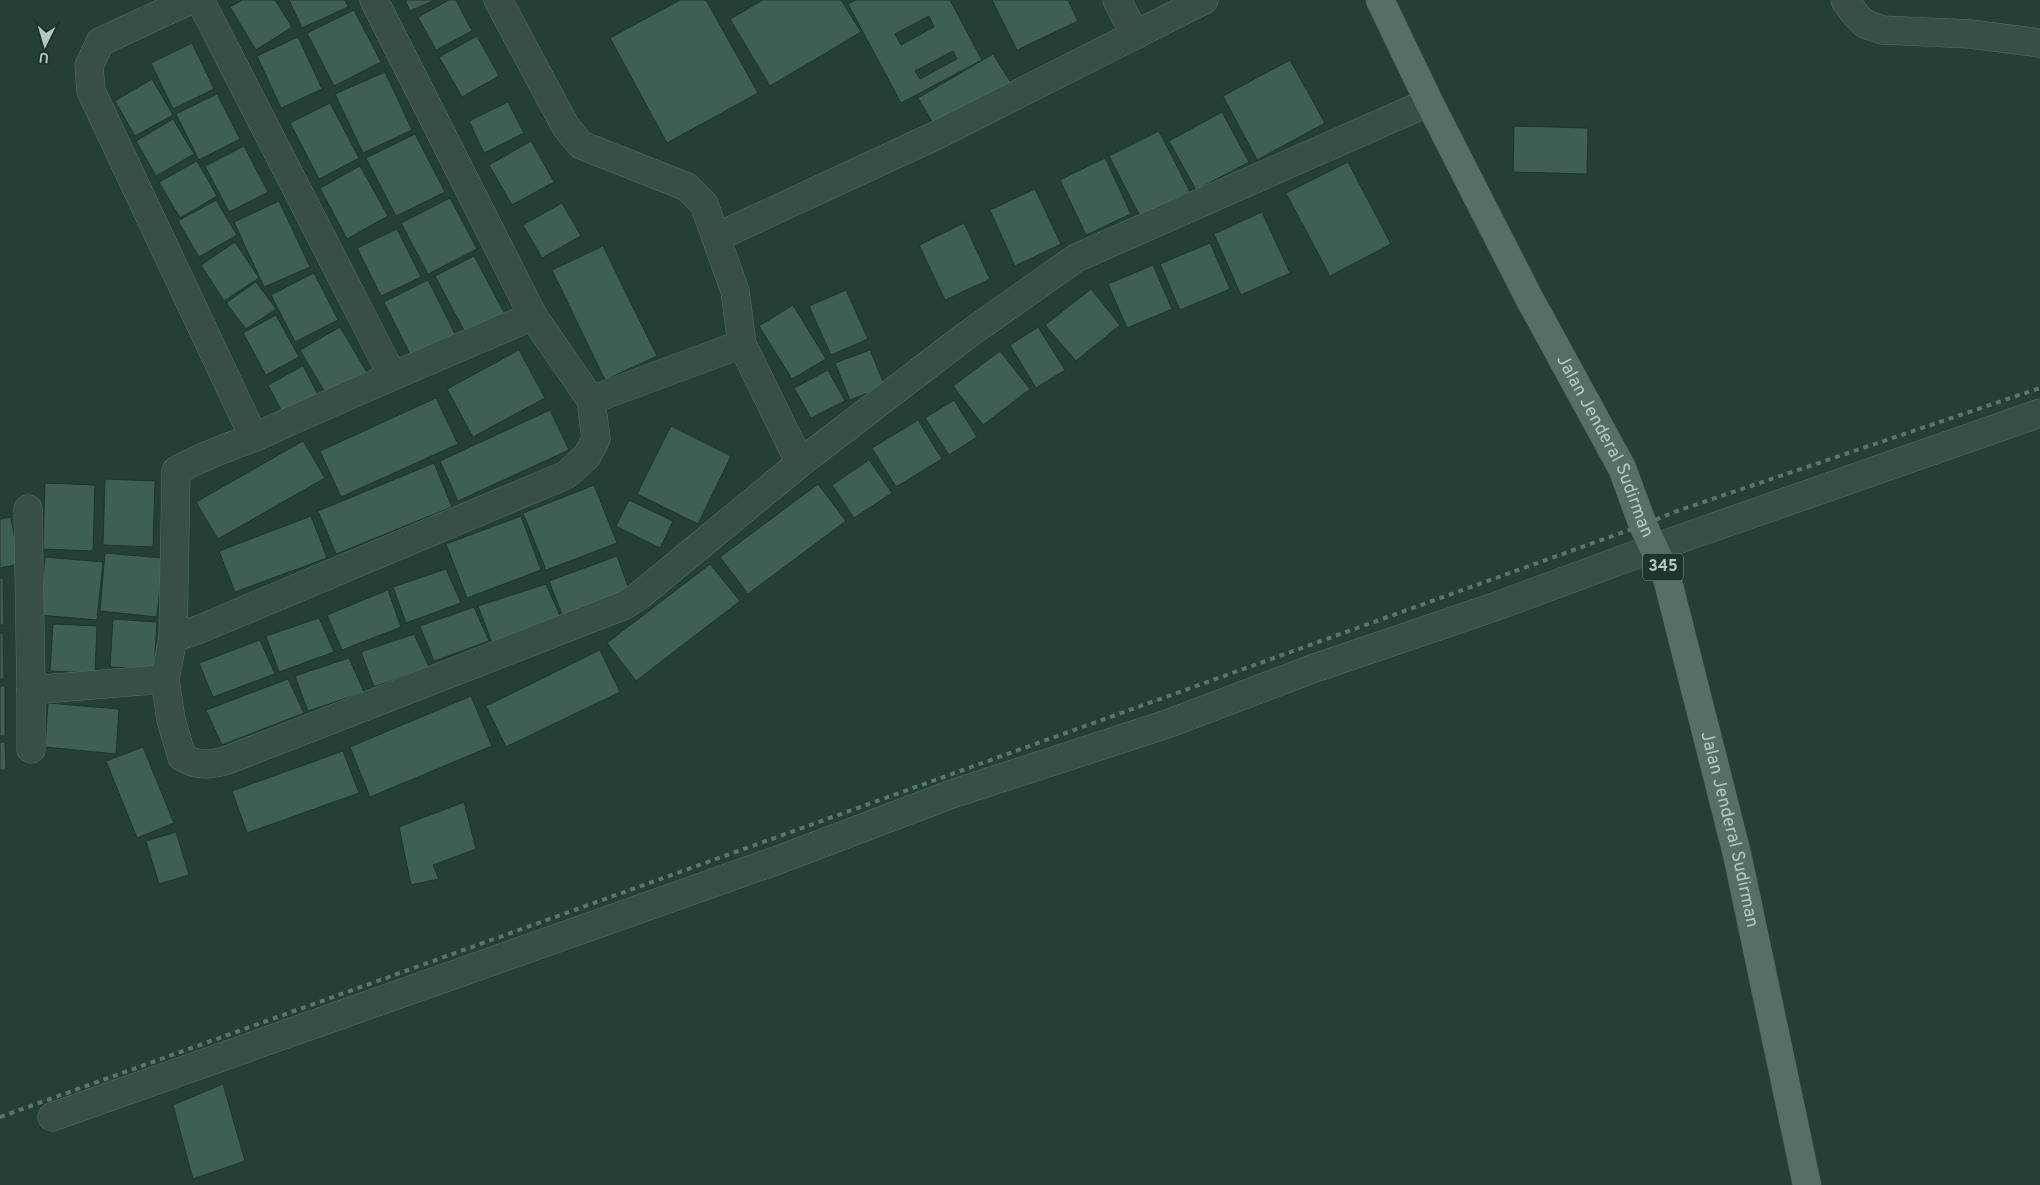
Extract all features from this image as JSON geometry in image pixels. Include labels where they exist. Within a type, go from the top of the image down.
[{"type":"main road","name":"Jalan Jenderal Sudirman","points":[[1380,0],[1428,102],[1528,296],[1622,468],[1666,574],[1737,854],[1807,1185]]},
{"type":"street","points":[[190,0],[100,42],[89,66],[92,90],[254,438]]},
{"type":"street","points":[[200,0],[392,375]]},
{"type":"street","points":[[173,638],[200,629],[566,475],[587,456],[596,439],[591,400],[533,316],[374,0]]},
{"type":"street","points":[[498,0],[566,127],[581,145],[687,186],[704,204],[735,290],[742,344],[800,463]]},
{"type":"street","points":[[1117,0],[1135,35]]},
{"type":"street","points":[[717,238],[937,136],[1204,0]]},
{"type":"street","points":[[1845,0],[1865,24],[1882,30],[1970,34],[2040,43]]},
{"type":"street","points":[[533,316],[392,375],[254,438],[192,462],[176,471],[173,638],[165,680],[171,720],[182,757],[191,762],[209,765],[224,761],[625,605],[640,595],[800,463],[967,335],[1076,258],[1428,102]]},
{"type":"street","points":[[591,400],[742,344]]},
{"type":"street","points":[[52,1116],[750,870],[952,794],[1166,724],[1312,669],[1497,606],[1654,548],[2040,413]]},
{"type":"street","points":[[28,510],[30,749]]},
{"type":"street","points":[[31,690],[165,680]]},
{"type":"building","points":[[242,0],[275,0],[292,27],[256,50],[230,7]]},
{"type":"building","points":[[289,0],[345,0],[348,7],[302,28]]},
{"type":"building","points":[[405,0],[435,0],[410,11]]},
{"type":"building","points":[[449,0],[456,0],[472,31],[436,50],[418,17]]},
{"type":"building","points":[[680,0],[706,0],[758,93],[667,143],[610,38]]},
{"type":"building","points":[[763,0],[841,0],[861,32],[770,86],[730,19]]},
{"type":"building","points":[[855,0],[950,0],[982,60],[901,103],[848,4]],"holes":[[[929,16],[934,27],[901,45],[895,34]],[[953,51],[957,59],[920,79],[915,71]]]},
{"type":"building","points":[[992,0],[1068,0],[1078,21],[1017,50]]},
{"type":"building","points":[[354,10],[381,62],[334,86],[307,33]]},
{"type":"building","points":[[477,36],[499,76],[462,97],[439,57]]},
{"type":"building","points":[[298,37],[322,89],[281,108],[257,56]]},
{"type":"building","points":[[192,43],[214,89],[173,109],[151,63]]},
{"type":"building","points":[[993,54],[1013,86],[937,130],[918,98]]},
{"type":"building","points":[[1290,60],[1325,123],[1257,160],[1223,96]]},
{"type":"building","points":[[385,72],[412,130],[363,153],[335,94]]},
{"type":"building","points":[[152,79],[173,115],[135,136],[115,101]]},
{"type":"building","points":[[217,94],[240,139],[199,160],[176,114]]},
{"type":"building","points":[[508,102],[524,133],[484,153],[469,121]]},
{"type":"building","points":[[330,103],[359,158],[319,179],[290,123]]},
{"type":"building","points":[[1222,112],[1249,162],[1196,190],[1169,141]]},
{"type":"building","points":[[173,119],[194,154],[156,176],[136,141]]},
{"type":"building","points":[[1514,126],[1588,128],[1587,174],[1513,172]]},
{"type":"building","points":[[1159,131],[1190,192],[1140,216],[1109,156]]},
{"type":"building","points":[[415,134],[445,192],[396,216],[366,158]]},
{"type":"building","points":[[531,141],[554,182],[512,205],[489,165]]},
{"type":"building","points":[[244,146],[268,192],[229,212],[205,166]]},
{"type":"building","points":[[1105,158],[1131,214],[1086,235],[1060,180]]},
{"type":"building","points":[[197,161],[217,196],[180,218],[159,182]]},
{"type":"building","points":[[1348,162],[1391,244],[1330,276],[1286,193]]},
{"type":"building","points":[[360,166],[388,216],[347,239],[320,188]]},
{"type":"building","points":[[1035,189],[1061,244],[1015,266],[990,210]]},
{"type":"building","points":[[450,198],[477,249],[428,274],[401,223]]},
{"type":"building","points":[[216,200],[237,235],[199,257],[178,221]]},
{"type":"building","points":[[279,201],[310,267],[264,287],[234,222]]},
{"type":"building","points":[[562,203],[581,236],[542,258],[523,225]]},
{"type":"building","points":[[1262,212],[1290,273],[1241,295],[1214,234]]},
{"type":"building","points":[[964,223],[990,279],[945,300],[919,245]]},
{"type":"building","points":[[397,229],[421,277],[381,296],[357,248]]},
{"type":"building","points":[[235,242],[259,278],[224,301],[201,265]]},
{"type":"building","points":[[1210,243],[1230,289],[1180,310],[1160,264]]},
{"type":"building","points":[[603,246],[657,356],[605,380],[552,270]]},
{"type":"building","points":[[474,256],[505,314],[466,334],[435,276]]},
{"type":"building","points":[[1153,265],[1172,309],[1127,328],[1108,284]]},
{"type":"building","points":[[314,273],[338,320],[295,342],[271,295]]},
{"type":"building","points":[[428,280],[457,338],[413,360],[384,302]]},
{"type":"building","points":[[256,282],[276,309],[246,329],[226,303]]},
{"type":"building","points":[[1091,289],[1120,325],[1076,361],[1045,325]]},
{"type":"building","points":[[846,290],[868,339],[831,355],[809,306]]},
{"type":"building","points":[[793,305],[826,359],[792,379],[759,326]]},
{"type":"building","points":[[276,315],[299,357],[266,375],[243,333]]},
{"type":"building","points":[[340,327],[369,376],[329,399],[300,350]]},
{"type":"building","points":[[1038,327],[1065,370],[1036,388],[1010,345]]},
{"type":"building","points":[[519,350],[545,398],[473,437],[447,389]]},
{"type":"building","points":[[870,350],[885,386],[850,400],[835,363]]},
{"type":"building","points":[[1000,351],[1030,389],[983,425],[953,386]]},
{"type":"building","points":[[303,366],[322,402],[287,421],[268,385]]},
{"type":"building","points":[[828,370],[845,401],[811,418],[794,388]]},
{"type":"building","points":[[436,398],[458,444],[341,497],[320,451]]},
{"type":"building","points":[[954,400],[977,437],[949,455],[925,418]]},
{"type":"building","points":[[550,410],[569,450],[458,501],[440,461]]},
{"type":"building","points":[[918,420],[942,459],[896,487],[872,448]]},
{"type":"building","points":[[671,426],[731,456],[698,524],[637,494]]},
{"type":"building","points":[[303,441],[325,478],[218,539],[196,502]]},
{"type":"building","points":[[869,460],[892,493],[854,518],[832,485]]},
{"type":"building","points":[[434,463],[452,507],[336,554],[318,511]]},
{"type":"building","points":[[105,479],[155,481],[153,547],[103,545]]},
{"type":"building","points":[[45,483],[95,485],[93,551],[43,549]]},
{"type":"building","points":[[818,484],[846,521],[748,594],[720,557]]},
{"type":"building","points":[[594,485],[617,543],[546,570],[523,513]]},
{"type":"building","points":[[629,500],[673,521],[660,548],[616,526]]},
{"type":"building","points":[[311,516],[327,558],[235,592],[219,551]]},
{"type":"building","points":[[521,516],[541,570],[467,598],[446,544]]},
{"type":"building","points":[[11,517],[19,564],[0,568],[0,519]]},
{"type":"building","points":[[105,553],[163,558],[157,617],[100,611]]},
{"type":"building","points":[[617,556],[630,592],[563,617],[549,581]]},
{"type":"building","points":[[45,557],[103,562],[97,620],[40,615]]},
{"type":"building","points":[[710,564],[740,601],[636,681],[607,643]]},
{"type":"building","points":[[446,569],[461,603],[406,623],[393,587]]},
{"type":"building","points":[[0,578],[3,578],[4,625],[0,625]]},
{"type":"building","points":[[546,584],[561,618],[492,643],[478,606]]},
{"type":"building","points":[[388,590],[401,627],[342,650],[327,615]]},
{"type":"building","points":[[474,607],[489,641],[434,661],[420,626]]},
{"type":"building","points":[[319,618],[334,652],[279,672],[266,636]]},
{"type":"building","points":[[113,619],[157,622],[154,669],[110,667]]},
{"type":"building","points":[[53,624],[97,626],[95,673],[50,671]]},
{"type":"building","points":[[0,633],[3,633],[4,679],[0,679]]},
{"type":"building","points":[[414,634],[429,667],[374,687],[361,652]]},
{"type":"building","points":[[260,640],[275,674],[213,697],[199,663]]},
{"type":"building","points":[[600,650],[620,692],[506,747],[486,706]]},
{"type":"building","points":[[349,658],[364,692],[308,711],[295,676]]},
{"type":"building","points":[[288,679],[304,713],[222,745],[206,710]]},
{"type":"building","points":[[0,686],[5,686],[5,736],[0,736]]},
{"type":"building","points":[[471,696],[492,746],[370,797],[350,747]]},
{"type":"building","points":[[48,703],[119,709],[116,754],[45,747]]},
{"type":"building","points":[[0,742],[5,742],[6,770],[0,770]]},
{"type":"building","points":[[143,747],[174,823],[137,838],[106,761]]},
{"type":"building","points":[[343,751],[359,793],[247,833],[232,791]]},
{"type":"building","points":[[464,802],[476,849],[433,865],[439,879],[411,885],[399,827]]},
{"type":"building","points":[[176,832],[189,875],[159,884],[146,841]]},
{"type":"building","points":[[223,1084],[245,1161],[193,1179],[173,1105]]},
{"type":"railway","points":[[0,1117],[1643,525],[1677,511],[2040,388]]}]
